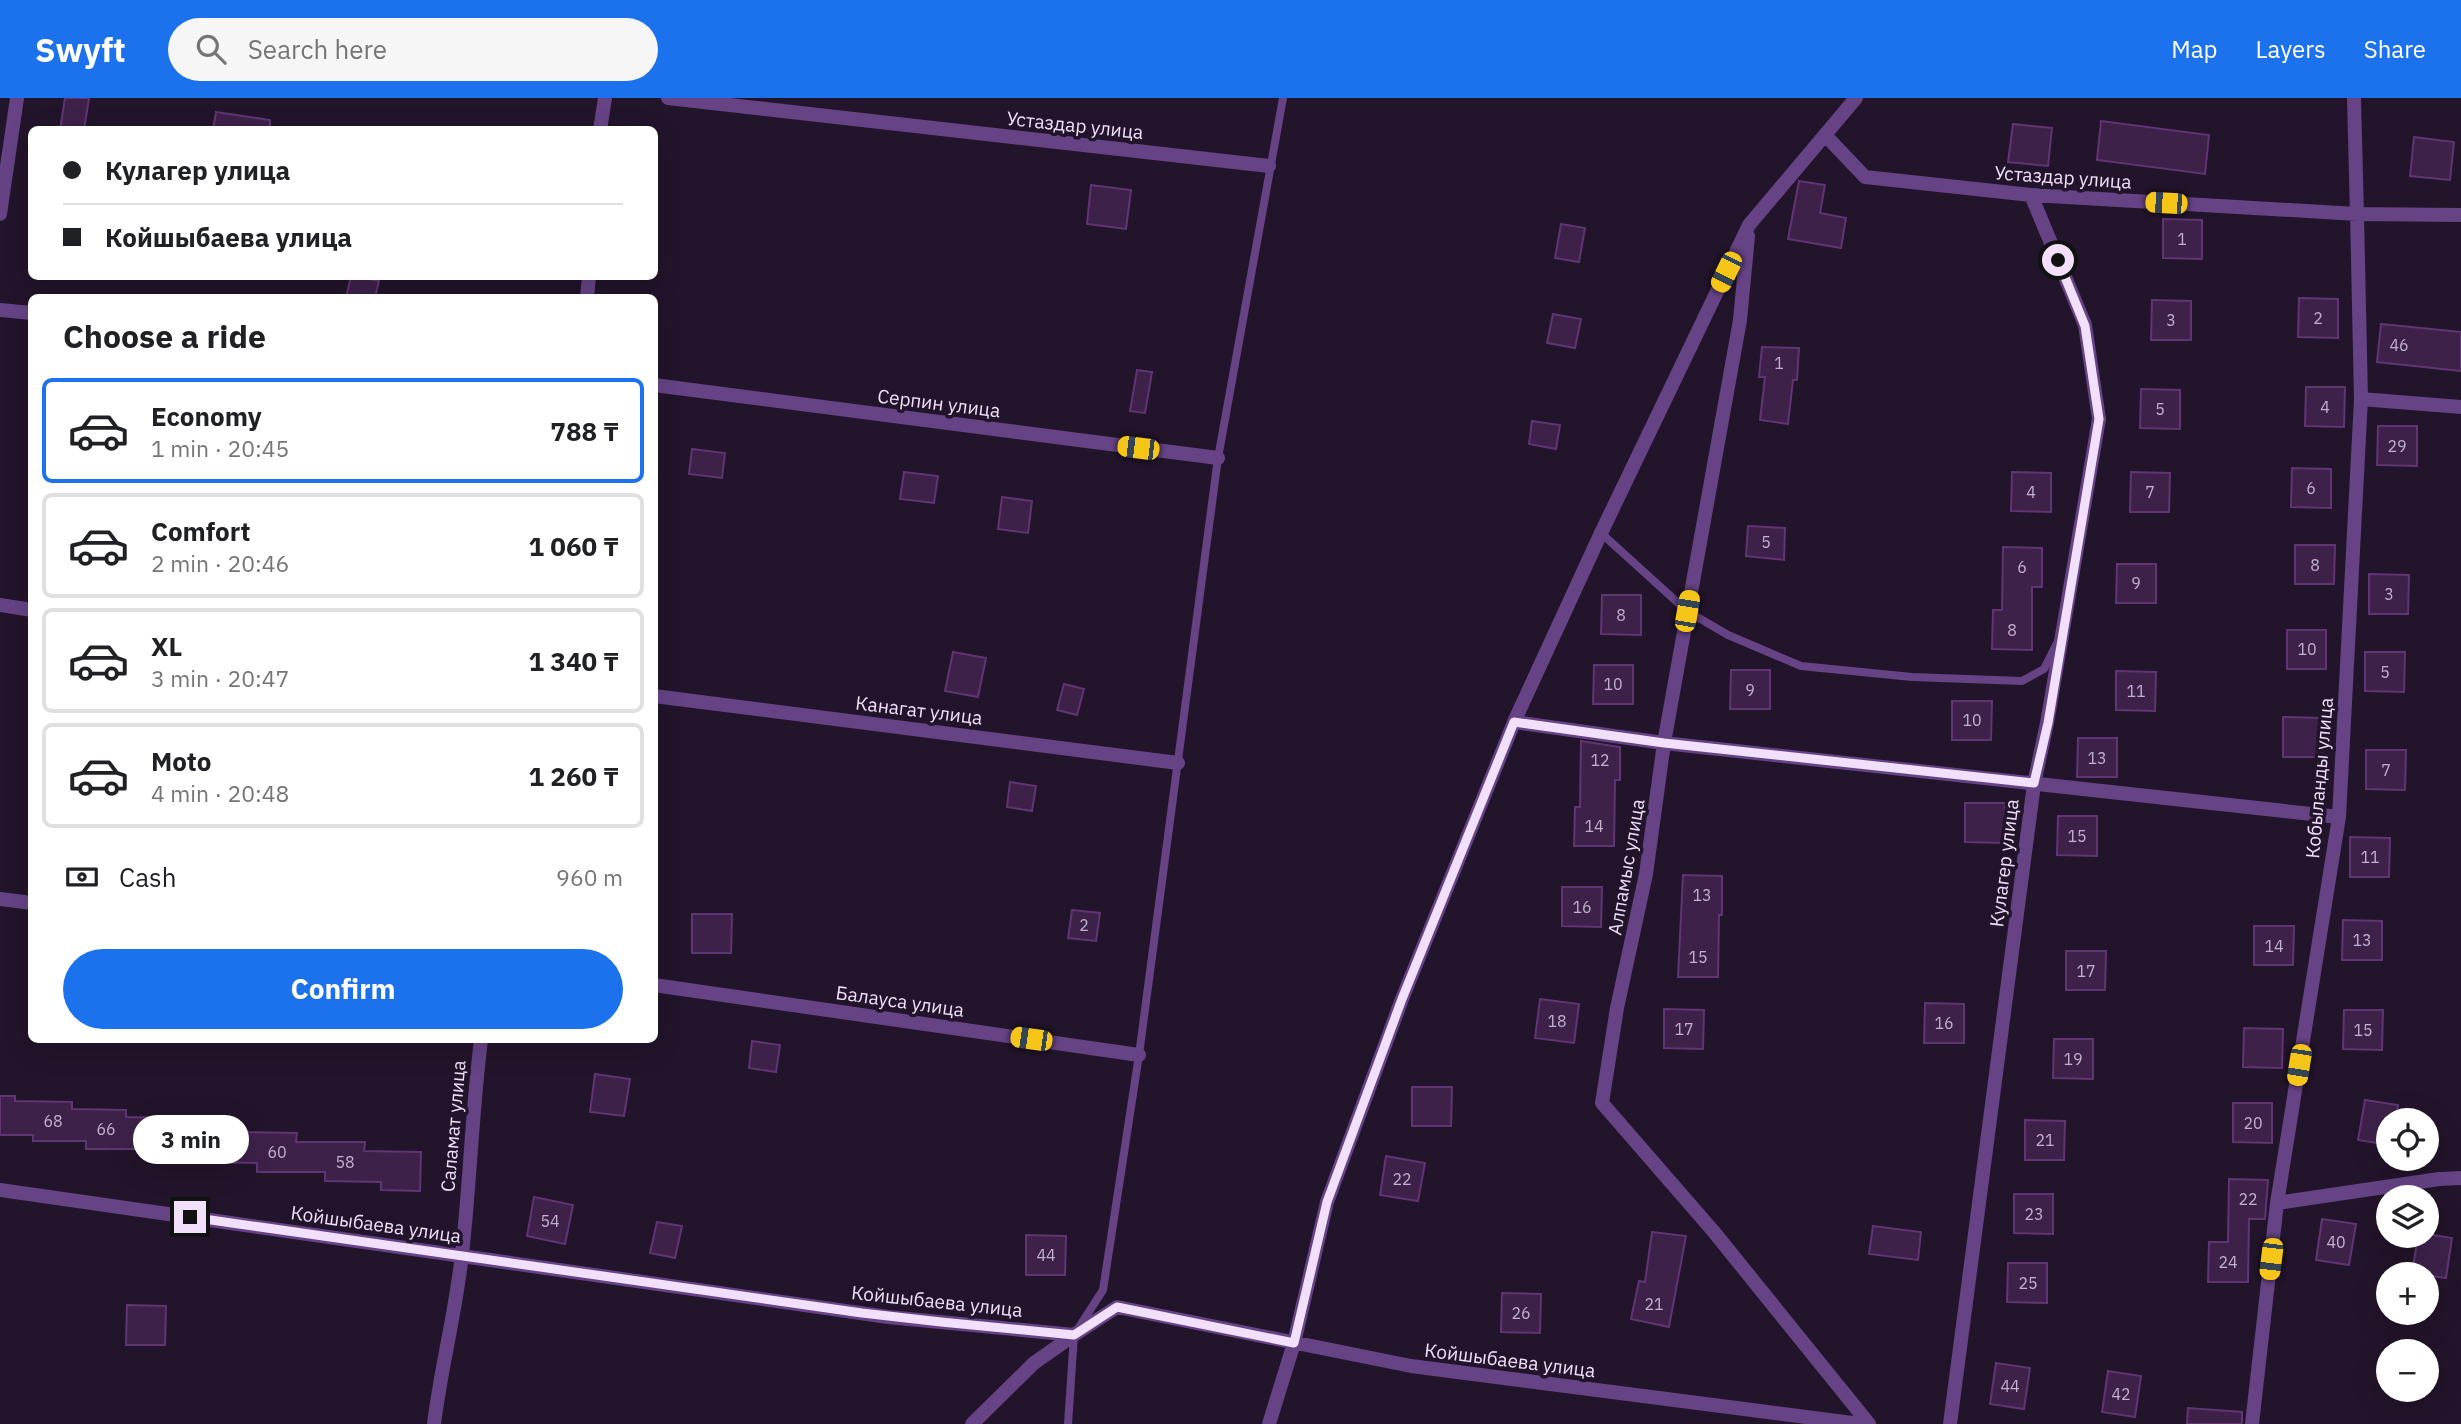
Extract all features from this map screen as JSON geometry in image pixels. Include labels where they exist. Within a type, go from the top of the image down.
[{"type":"street","points":[[0,214],[17,98]]},
{"type":"street","points":[[601,126],[605,98]]},
{"type":"street","name":"Устаздар улица","points":[[668,98],[1269,166]]},
{"type":"street","points":[[1269,1424],[1294,1343],[1327,1202],[1402,999],[1514,722],[1601,533],[1749,225],[1856,98]]},
{"type":"street","points":[[2354,98],[2357,214]]},
{"type":"street","name":"Устаздар улица","points":[[1826,136],[1865,177],[2031,195],[2357,214],[2461,215]]},
{"type":"street","name":"Кулагер улица","points":[[1950,1424],[2034,783],[2048,723],[2099,419],[2085,326],[2031,195]]},
{"type":"street","name":"Кобыланды улица","points":[[2252,1424],[2277,1203],[2339,817],[2361,399],[2357,214]]},
{"type":"street","name":"Алпамыс улица","points":[[1749,225],[1740,320],[1664,743],[1646,874],[1617,1009],[1602,1103],[1714,1232],[1869,1424]]},
{"type":"street","points":[[0,310],[28,313]]},
{"type":"street","name":"Серпин улица","points":[[658,387],[1219,458]]},
{"type":"street","points":[[2361,399],[2461,407]]},
{"type":"street","points":[[0,606],[28,610]]},
{"type":"street","name":"Канагат улица","points":[[658,697],[1178,762]]},
{"type":"street","points":[[1514,722],[1664,743],[2339,817]]},
{"type":"street","points":[[0,899],[28,902]]},
{"type":"street","name":"Балауса улица","points":[[658,986],[1139,1055]]},
{"type":"street","name":"Саламат улица","points":[[434,1424],[462,1256],[481,1043]]},
{"type":"street","points":[[2277,1203],[2461,1178]]},
{"type":"street","name":"Койшыбаева улица","points":[[0,1190],[888,1317],[1074,1335],[1117,1307],[1411,1366],[1860,1424]]},
{"type":"street","points":[[972,1424],[1034,1363],[1074,1335]]},
{"type":"lane","points":[[1068,1424],[1074,1335],[1103,1290],[1139,1055],[1219,458],[1283,98]]},
{"type":"lane","points":[[1601,533],[1687,611],[1728,635],[1801,666],[1912,677],[2022,681],[2044,669],[2061,636]]},
{"type":"building","points":[[65,98],[89,98],[85,126],[61,126]]},
{"type":"building","points":[[216,112],[270,120],[270,126],[214,126]]},
{"type":"building","points":[[2101,121],[2209,135],[2205,174],[2097,160]]},
{"type":"building","points":[[2013,124],[2052,128],[2048,166],[2008,162]]},
{"type":"building","points":[[2414,137],[2454,142],[2450,180],[2410,176]]},
{"type":"building","points":[[1799,181],[1825,185],[1820,213],[1846,218],[1841,248],[1788,239]]},
{"type":"building","points":[[1091,185],[1131,190],[1126,229],[1087,224]]},
{"type":"building","points":[[2163,219],[2202,220],[2202,259],[2163,258]]},
{"type":"building","points":[[1561,224],[1585,228],[1579,262],[1555,258]]},
{"type":"building","points":[[350,280],[379,281],[376,294],[347,294]]},
{"type":"building","points":[[2299,298],[2338,299],[2338,338],[2298,337]]},
{"type":"building","points":[[2152,300],[2191,301],[2191,340],[2151,340]]},
{"type":"building","points":[[1553,314],[1581,319],[1575,348],[1547,343]]},
{"type":"building","points":[[2381,324],[2461,332],[2461,371],[2377,362]]},
{"type":"building","points":[[1762,347],[1799,348],[1797,380],[1793,380],[1788,424],[1760,420],[1765,377],[1759,377]]},
{"type":"building","points":[[1137,370],[1152,372],[1145,413],[1130,411]]},
{"type":"building","points":[[2306,387],[2345,387],[2344,427],[2305,426]]},
{"type":"building","points":[[2141,389],[2180,390],[2180,429],[2140,428]]},
{"type":"building","points":[[1532,421],[1560,425],[1556,449],[1529,444]]},
{"type":"building","points":[[2378,426],[2417,426],[2417,466],[2377,465]]},
{"type":"building","points":[[692,449],[725,453],[722,478],[689,474]]},
{"type":"building","points":[[2292,468],[2331,469],[2331,508],[2291,507]]},
{"type":"building","points":[[904,472],[938,476],[934,503],[900,499]]},
{"type":"building","points":[[2012,472],[2051,473],[2051,512],[2011,511]]},
{"type":"building","points":[[2131,472],[2170,473],[2169,512],[2130,512]]},
{"type":"building","points":[[1002,497],[1032,501],[1028,533],[998,529]]},
{"type":"building","points":[[1748,526],[1785,528],[1784,560],[1746,556]]},
{"type":"building","points":[[2295,545],[2335,545],[2334,584],[2295,584]]},
{"type":"building","points":[[2003,547],[2042,548],[2042,587],[2032,587],[2032,650],[1992,649],[1993,610],[2002,610]]},
{"type":"building","points":[[2117,564],[2156,564],[2156,603],[2116,603]]},
{"type":"building","points":[[2369,574],[2409,575],[2408,614],[2369,614]]},
{"type":"building","points":[[1602,595],[1641,595],[1641,635],[1601,634]]},
{"type":"building","points":[[2287,630],[2326,630],[2326,669],[2287,669]]},
{"type":"building","points":[[953,652],[986,658],[978,697],[945,691]]},
{"type":"building","points":[[2365,652],[2405,652],[2404,692],[2365,691]]},
{"type":"building","points":[[1594,665],[1633,665],[1633,704],[1593,704]]},
{"type":"building","points":[[1731,670],[1770,670],[1770,709],[1730,709]]},
{"type":"building","points":[[2116,671],[2156,672],[2155,711],[2116,710]]},
{"type":"building","points":[[1064,684],[1084,689],[1077,715],[1057,710]]},
{"type":"building","points":[[1952,701],[1992,701],[1991,740],[1952,740]]},
{"type":"building","points":[[2283,717],[2323,718],[2322,757],[2283,757]]},
{"type":"building","points":[[2078,738],[2117,738],[2117,777],[2077,777]]},
{"type":"building","points":[[1581,741],[1620,747],[1620,780],[1615,780],[1614,846],[1574,846],[1575,807],[1580,807]]},
{"type":"building","points":[[2366,750],[2406,750],[2405,790],[2366,789]]},
{"type":"building","points":[[1010,782],[1036,786],[1032,811],[1007,807]]},
{"type":"building","points":[[1965,803],[2005,803],[2004,843],[1965,842]]},
{"type":"building","points":[[2058,816],[2097,816],[2097,856],[2057,855]]},
{"type":"building","points":[[2350,837],[2390,838],[2389,877],[2350,877]]},
{"type":"building","points":[[1683,875],[1722,876],[1718,977],[1678,977]]},
{"type":"building","points":[[1562,887],[1602,887],[1601,927],[1562,926]]},
{"type":"building","points":[[1072,910],[1100,913],[1096,941],[1068,938]]},
{"type":"building","points":[[692,914],[732,914],[731,953],[692,953]]},
{"type":"building","points":[[2343,920],[2382,921],[2382,960],[2342,960]]},
{"type":"building","points":[[2254,926],[2294,926],[2293,965],[2254,965]]},
{"type":"building","points":[[2066,951],[2106,951],[2105,990],[2066,990]]},
{"type":"building","points":[[1540,999],[1579,1004],[1574,1043],[1535,1038]]},
{"type":"building","points":[[1925,1003],[1964,1004],[1964,1043],[1924,1043]]},
{"type":"building","points":[[1664,1009],[1704,1010],[1703,1049],[1664,1048]]},
{"type":"building","points":[[2344,1010],[2383,1010],[2382,1050],[2343,1049]]},
{"type":"building","points":[[2244,1028],[2283,1029],[2282,1068],[2243,1067]]},
{"type":"building","points":[[2054,1039],[2093,1039],[2093,1079],[2053,1078]]},
{"type":"building","points":[[752,1041],[780,1045],[776,1072],[749,1068]]},
{"type":"building","points":[[595,1074],[630,1079],[624,1116],[590,1112]]},
{"type":"building","points":[[1412,1087],[1452,1087],[1451,1126],[1412,1126]]},
{"type":"building","points":[[0,1096],[15,1096],[15,1101],[72,1102],[72,1109],[126,1110],[126,1117],[183,1118],[183,1123],[240,1124],[240,1132],[297,1133],[296,1142],[365,1142],[364,1151],[421,1152],[420,1191],[381,1190],[381,1182],[325,1181],[325,1172],[257,1172],[257,1163],[200,1162],[200,1157],[143,1156],[143,1149],[86,1149],[86,1141],[33,1141],[33,1135],[0,1135]]},
{"type":"building","points":[[2365,1100],[2398,1105],[2398,1108],[2376,1108],[2376,1143],[2358,1140]]},
{"type":"building","points":[[2233,1103],[2272,1103],[2272,1143],[2233,1142]]},
{"type":"building","points":[[2025,1120],[2065,1121],[2064,1160],[2025,1160]]},
{"type":"building","points":[[1386,1156],[1425,1163],[1418,1201],[1380,1195]]},
{"type":"building","points":[[2229,1179],[2268,1180],[2265,1219],[2249,1219],[2248,1282],[2208,1282],[2209,1242],[2228,1242]]},
{"type":"building","points":[[2014,1194],[2053,1194],[2053,1234],[2014,1233]]},
{"type":"building","points":[[534,1197],[573,1205],[565,1244],[527,1236]]},
{"type":"building","points":[[2322,1219],[2356,1224],[2349,1265],[2316,1260]]},
{"type":"building","points":[[657,1222],[682,1226],[675,1258],[650,1253]]},
{"type":"building","points":[[1873,1226],[1921,1232],[1918,1260],[1869,1254]]},
{"type":"building","points":[[1652,1232],[1686,1236],[1669,1327],[1631,1319],[1639,1281],[1645,1282]]},
{"type":"building","points":[[1026,1235],[1066,1236],[1065,1275],[1026,1275]]},
{"type":"building","points":[[2439,1236],[2452,1238],[2446,1278],[2439,1277],[2439,1262],[2414,1262],[2416,1248],[2439,1248]]},
{"type":"building","points":[[2008,1263],[2047,1263],[2047,1303],[2007,1302]]},
{"type":"building","points":[[1502,1293],[1541,1294],[1540,1333],[1501,1332]]},
{"type":"building","points":[[127,1305],[166,1306],[165,1345],[126,1345]]},
{"type":"building","points":[[1996,1363],[2030,1368],[2024,1409],[1990,1404]]},
{"type":"building","points":[[2108,1371],[2141,1376],[2135,1417],[2102,1412]]},
{"type":"building","points":[[2188,1408],[2242,1412],[2242,1424],[2187,1424]]},
{"type":"route","points":[[190,1217],[888,1317],[1074,1335],[1117,1307],[1294,1343],[1327,1202],[1402,999],[1514,722],[1664,743],[2034,783],[2048,723],[2099,419],[2085,326],[2058,260]]}]
